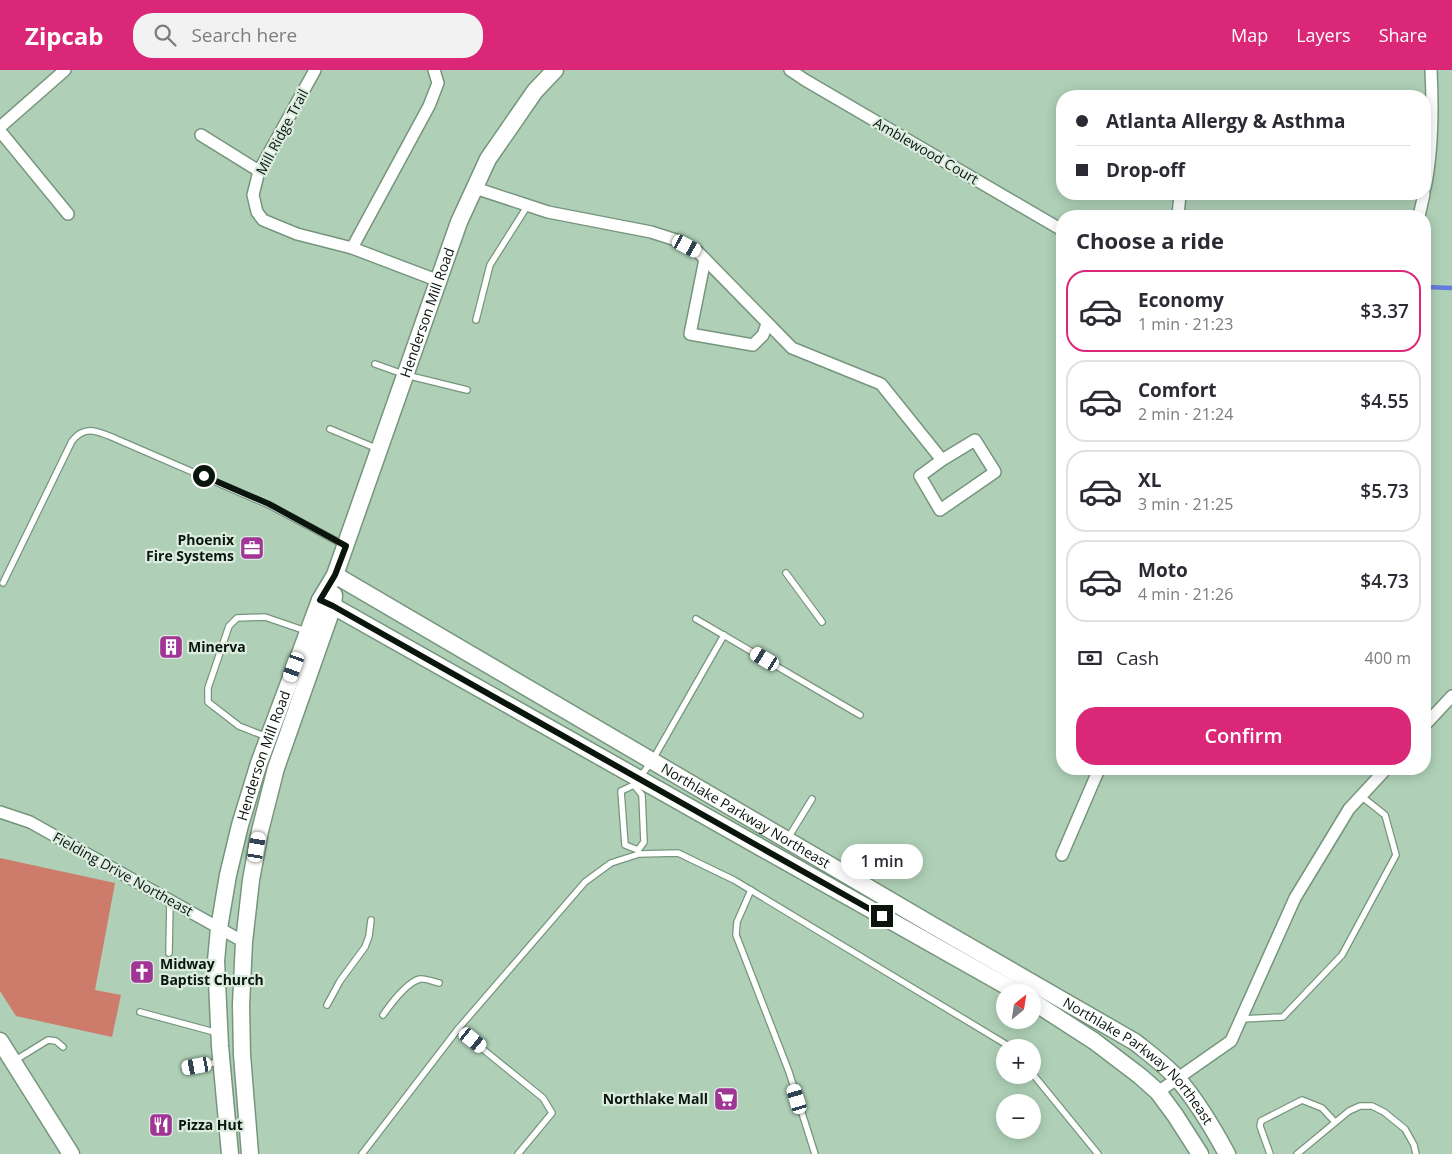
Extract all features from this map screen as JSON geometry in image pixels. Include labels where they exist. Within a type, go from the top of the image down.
[{"type":"street","points":[[0,127],[65,70]]},
{"type":"street","name":"Mill Ridge Trail","points":[[315,70],[259,172],[253,195],[257,212],[263,220],[297,234],[352,248],[439,281]]},
{"type":"street","points":[[352,248],[429,106],[438,82],[435,70]]},
{"type":"street","name":"Henderson Mill Road","points":[[250,1154],[242,1055],[241,1005],[244,942],[258,839],[276,768],[335,575],[459,222],[488,159],[535,90],[555,70]]},
{"type":"street","name":"Amblewood Court","points":[[790,70],[1056,226]]},
{"type":"street","points":[[1431,70],[1433,101],[1431,151]]},
{"type":"street","points":[[0,131],[68,214]]},
{"type":"street","points":[[201,135],[259,172]]},
{"type":"street","points":[[475,188],[548,212],[651,232],[676,240],[698,252],[792,348],[881,384],[942,460]]},
{"type":"street","points":[[705,259],[690,334],[753,345],[764,335],[767,324]]},
{"type":"street","points":[[975,440],[996,472],[940,510],[920,476],[942,460],[975,440]]},
{"type":"street","name":"Northlake Parkway Northeast","points":[[335,575],[1135,1042],[1160,1061],[1178,1079],[1227,1154]]},
{"type":"street","name":"Henderson Mill Road","points":[[230,1154],[219,1033],[216,962],[219,928],[228,875],[259,762],[308,632],[326,603]]},
{"type":"street","name":"Northlake Parkway Northeast","points":[[326,603],[636,782],[1002,984]]},
{"type":"street","points":[[1431,719],[1452,696]]},
{"type":"street","points":[[1062,855],[1096,775]]},
{"type":"street","points":[[1158,1092],[1231,1041],[1295,898],[1349,809],[1380,775]]},
{"type":"street","name":"Fielding Drive Northeast","points":[[0,812],[30,822],[244,942]]},
{"type":"street","name":"Northlake Parkway Northeast","points":[[1041,1007],[1094,1040],[1158,1092],[1200,1154]]},
{"type":"street","points":[[0,1041],[71,1154]]},
{"type":"lane","points":[[476,320],[490,265],[528,205]]},
{"type":"lane","points":[[374,364],[406,375],[467,390]]},
{"type":"lane","points":[[3,583],[72,441],[78,434],[89,430],[98,431],[269,504],[346,546]]},
{"type":"lane","points":[[330,430],[380,450]]},
{"type":"lane","points":[[786,573],[822,622]]},
{"type":"lane","points":[[268,738],[239,726],[208,702],[208,688],[229,626],[237,618],[265,618],[308,632]]},
{"type":"lane","points":[[696,619],[860,714]]},
{"type":"lane","points":[[638,852],[625,845],[621,791],[636,782],[652,761],[724,635]]},
{"type":"lane","points":[[636,782],[642,795],[644,842],[638,852]]},
{"type":"lane","points":[[1241,1019],[1283,1017],[1342,954],[1396,855],[1385,816],[1361,796]]},
{"type":"lane","points":[[788,839],[812,799]]},
{"type":"lane","points":[[362,1154],[458,1029],[585,882],[612,863],[638,852],[678,853],[734,880],[997,1039]]},
{"type":"lane","points":[[751,890],[737,922],[736,935],[789,1072],[816,1154]]},
{"type":"lane","points":[[169,953],[170,900]]},
{"type":"lane","points":[[327,1005],[340,981],[365,947],[369,936],[371,920]]},
{"type":"lane","points":[[383,1015],[394,1000],[412,983],[420,979],[439,983]]},
{"type":"lane","points":[[140,1012],[219,1033]]},
{"type":"lane","points":[[458,1029],[543,1098],[552,1113],[518,1154]]},
{"type":"lane","points":[[13,1061],[48,1040],[56,1041],[63,1047]]},
{"type":"lane","points":[[185,1068],[222,1061]]},
{"type":"lane","points":[[1041,1084],[1098,1154]]},
{"type":"lane","points":[[1270,1154],[1260,1126],[1261,1122],[1302,1100],[1322,1108],[1335,1122]]},
{"type":"lane","points":[[1297,1154],[1349,1110],[1360,1106],[1372,1106],[1384,1112],[1405,1129],[1414,1145],[1416,1154]]},
{"type":"shaded area","points":[[0,858],[115,883],[95,990],[121,995],[112,1037],[16,1016],[0,991]]},
{"type":"waterway","points":[[1431,287],[1452,288]]},
{"type":"place","name":"Phoenix Fire Systems","points":[[252,548]]},
{"type":"place","name":"Minerva","points":[[171,647]]},
{"type":"place","name":"Midway Baptist Church","points":[[142,972]]},
{"type":"place","name":"Northlake Mall","points":[[726,1099]]},
{"type":"place","name":"Pizza Hut","points":[[161,1125]]},
{"type":"route","points":[[204,476],[269,504],[346,546],[335,575],[320,600],[882,916]]}]
